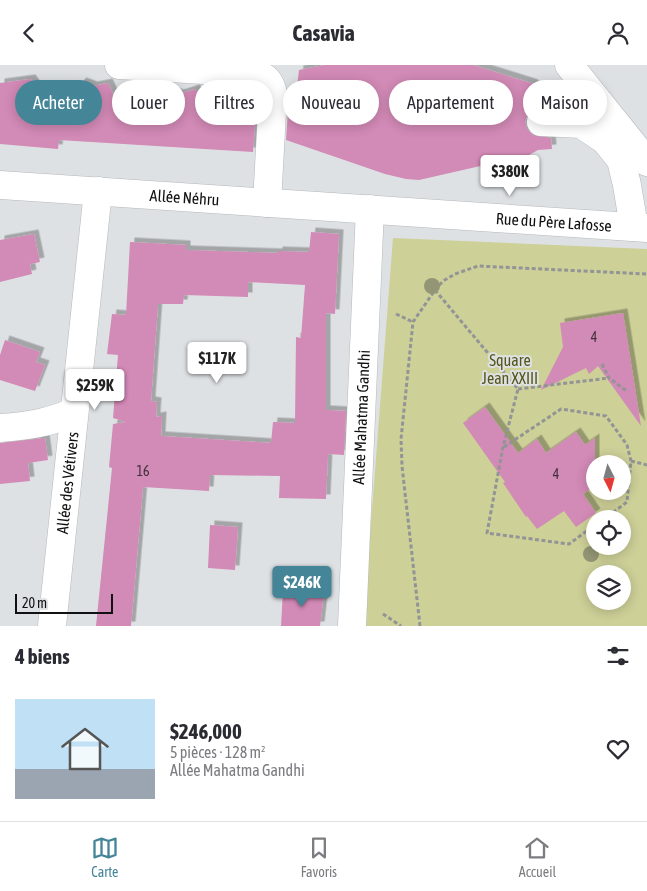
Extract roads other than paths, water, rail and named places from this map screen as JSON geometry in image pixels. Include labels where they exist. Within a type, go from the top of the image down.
[{"type":"street","points":[[119,65],[255,73],[265,77],[271,85],[273,94],[266,203]]},
{"type":"street","points":[[569,65],[647,162]]},
{"type":"street","points":[[582,125],[605,140],[621,160],[640,227]]},
{"type":"street","name":"Allée Néhru","points":[[0,185],[370,209]]},
{"type":"street","name":"Allée des Vétivers","points":[[52,626],[98,191]]},
{"type":"street","name":"Rue du Père Lafosse","points":[[370,209],[640,227]]},
{"type":"street","name":"Allée Mahatma Gandhi","points":[[352,626],[370,209]]},
{"type":"street","points":[[0,427],[32,425],[74,412]]},
{"type":"park label","name":"Square Jean XXIII","points":[[510,369]]}]
